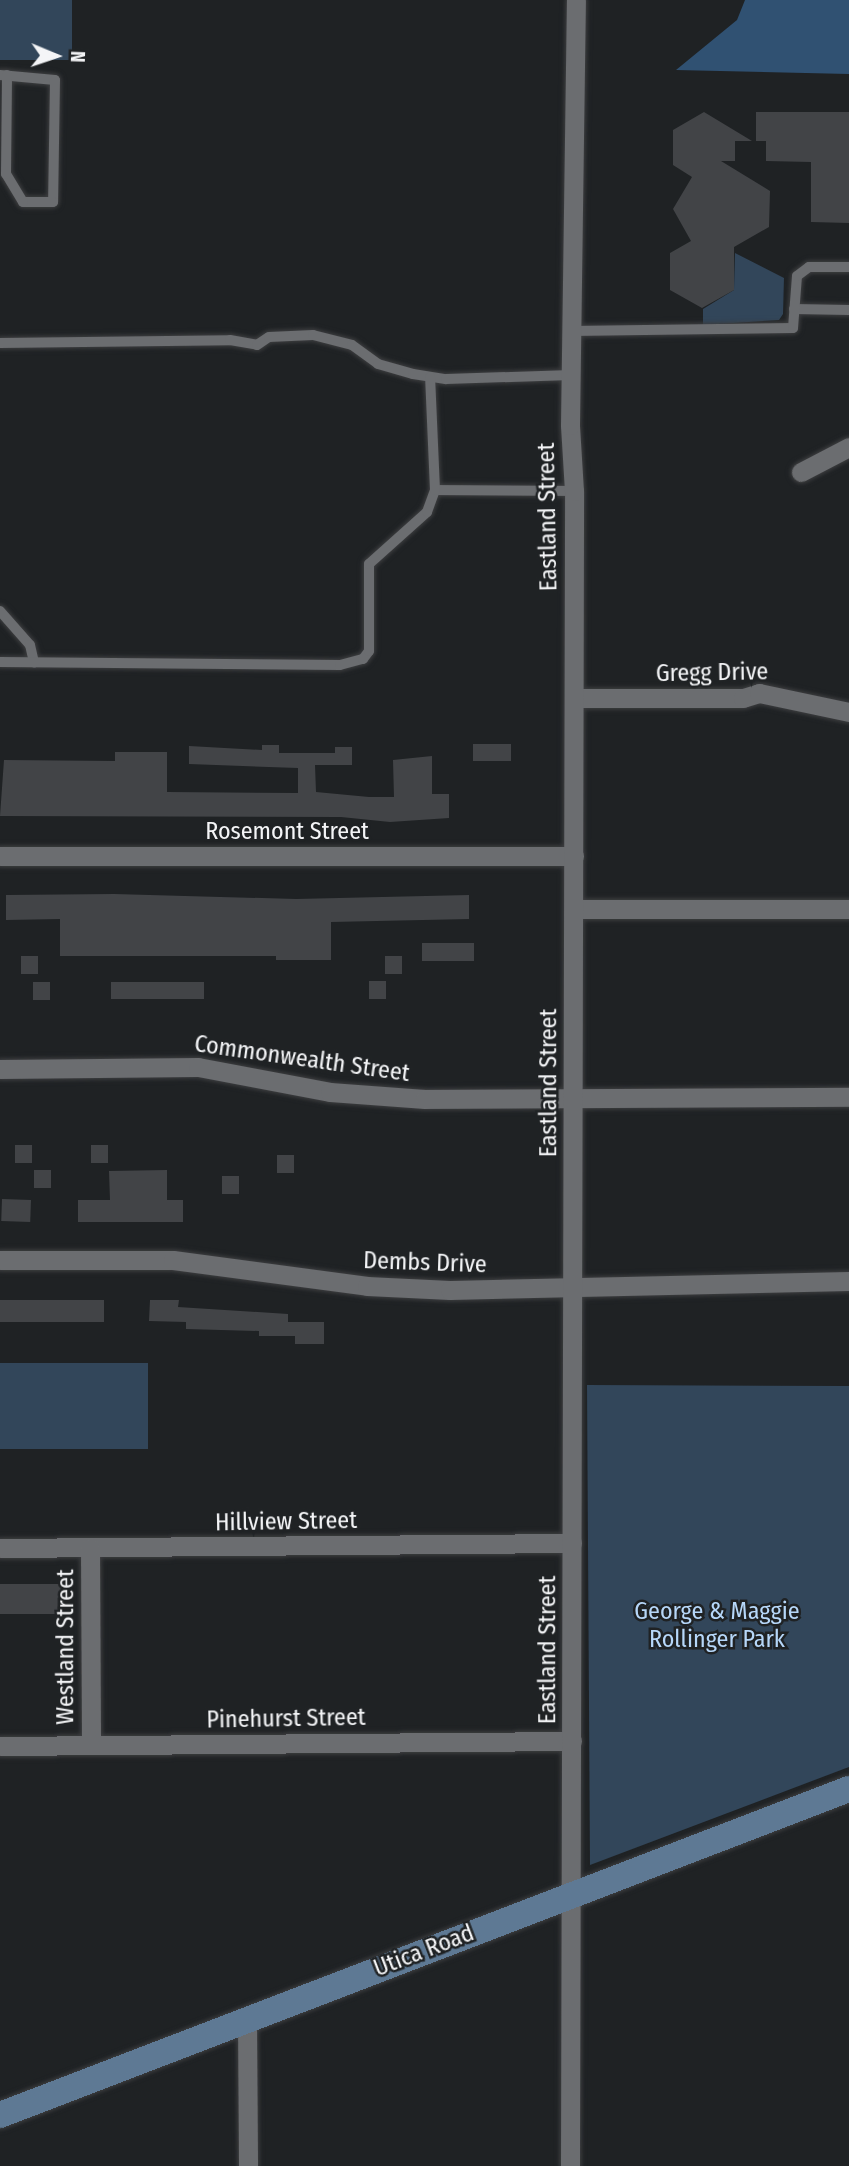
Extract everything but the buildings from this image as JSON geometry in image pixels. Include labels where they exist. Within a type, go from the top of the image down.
[{"type":"main road","name":"Utica Road","points":[[0,2115],[849,1789]]},
{"type":"street","name":"Eastland Street","points":[[570,2166],[574,491],[570,375],[576,0]]},
{"type":"street","points":[[801,472],[849,447]]},
{"type":"street","name":"Gregg Drive","points":[[574,698],[743,698],[759,693],[849,712]]},
{"type":"street","name":"Rosemont Street","points":[[0,856],[574,856]]},
{"type":"street","points":[[573,909],[849,909]]},
{"type":"street","name":"Commonwealth Street","points":[[0,1069],[198,1067],[372,1097],[849,1097]]},
{"type":"street","name":"Dembs Drive","points":[[0,1260],[173,1261],[367,1286],[573,1291],[849,1281]]},
{"type":"street","name":"Hillview Street","points":[[0,1548],[572,1544]]},
{"type":"street","name":"Westland Street","points":[[90,1548],[91,1745]]},
{"type":"street","name":"Pinehurst Street","points":[[0,1746],[572,1741]]},
{"type":"street","points":[[247,2018],[248,2166]]},
{"type":"lane","points":[[3,75],[55,80],[53,202],[23,202],[6,174],[3,75]]},
{"type":"lane","points":[[571,331],[793,328],[797,276],[809,267],[849,267]]},
{"type":"lane","points":[[794,309],[849,310]]},
{"type":"lane","points":[[0,343],[230,340],[257,345],[269,337],[313,335],[352,345],[378,364],[430,377],[570,375]]},
{"type":"lane","points":[[0,663],[340,665],[363,659],[369,651],[369,564],[427,512],[435,490],[430,377]]},
{"type":"lane","points":[[435,490],[574,491]]},
{"type":"lane","points":[[0,611],[30,645],[34,663]]},
{"type":"green space","points":[[0,0],[72,0],[72,60],[0,60]]},
{"type":"green space","points":[[735,253],[784,278],[783,314],[779,320],[703,325],[703,309],[734,290]]},
{"type":"green space","points":[[0,1363],[148,1363],[148,1449],[0,1449]]},
{"type":"green space","name":"George & Maggie Rollinger Park","points":[[587,1385],[849,1386],[849,1767],[590,1865]]},
{"type":"shaded area","points":[[745,0],[849,0],[849,74],[676,70],[737,20]]}]
